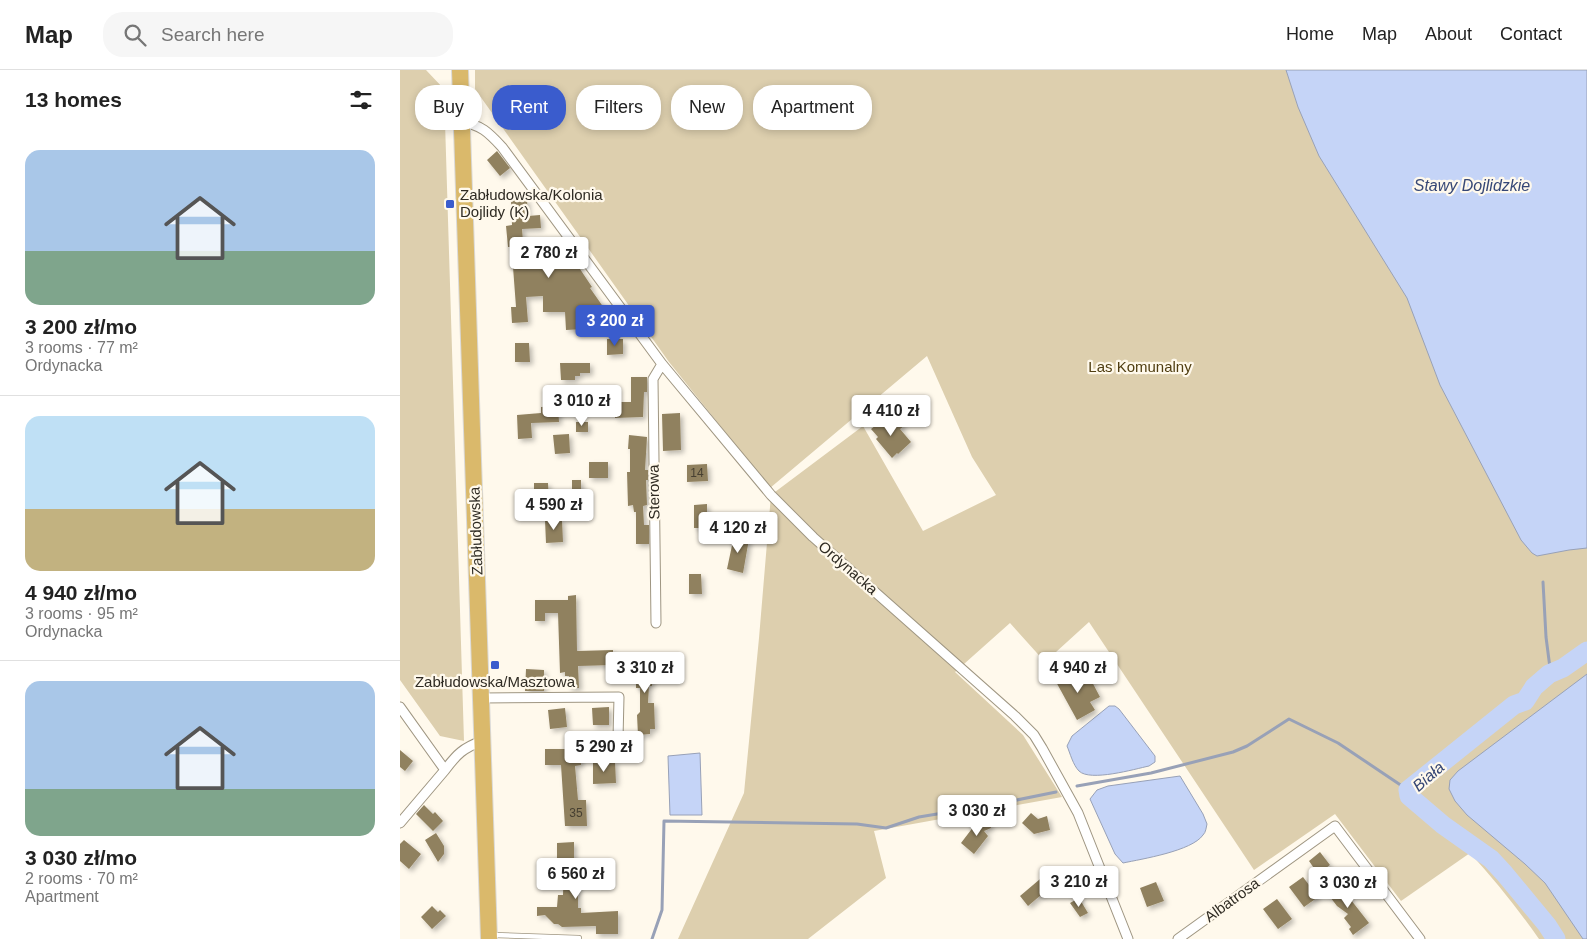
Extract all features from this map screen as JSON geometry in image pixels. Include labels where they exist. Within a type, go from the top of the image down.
[{"type":"highway","name":"Zabłudowska","points":[[460,70],[460,85]]},
{"type":"highway","name":"Zabłudowska","points":[[461,130],[489,937]]},
{"type":"street","name":"Ordynacka","points":[[482,129],[502,147],[662,364],[766,490],[813,537],[1015,716],[1034,736],[1078,813],[1128,939]]},
{"type":"street","name":"Sterowa","points":[[656,623],[653,379],[662,364]]},
{"type":"street","points":[[482,698],[618,697],[618,739]]},
{"type":"street","points":[[400,707],[444,770]]},
{"type":"street","points":[[400,823],[458,753],[482,741]]},
{"type":"street","name":"Albatrosa","points":[[1178,939],[1335,826],[1420,939]]},
{"type":"lane","points":[[489,937],[579,938]]},
{"type":"green space","points":[[400,70],[426,70],[440,85],[415,85],[415,130],[445,130],[464,741],[440,736],[400,680]]},
{"type":"green space","name":"Las Komunalny","points":[[475,70],[1587,70],[1587,939],[1539,939],[1506,895],[1470,853],[1401,901],[1335,814],[1254,870],[1089,622],[1045,662],[1010,623],[955,672],[1023,735],[1062,797],[874,831],[886,878],[808,939],[678,939],[744,793],[771,495],[863,426],[923,531],[996,495],[972,457],[927,356],[770,488],[669,362],[504,130],[566,130],[566,85],[492,85],[492,113],[482,99],[482,85],[475,85]]},
{"type":"water","name":"Stawy Dojlidzkie","points":[[1286,70],[1587,70],[1587,548],[1537,556],[1521,540],[1440,385],[1407,298],[1319,156],[1298,107]]},
{"type":"water","points":[[1587,674],[1587,939],[1583,939],[1545,883],[1467,815],[1455,801],[1449,789],[1450,780],[1458,771]]},
{"type":"water","points":[[1109,706],[1115,706],[1119,709],[1155,756],[1155,762],[1149,766],[1102,775],[1085,774],[1079,771],[1073,762],[1067,746],[1072,736]]},
{"type":"water","points":[[700,753],[702,815],[670,815],[668,756]]},
{"type":"water","points":[[1180,776],[1203,814],[1207,824],[1204,834],[1189,846],[1178,850],[1123,863],[1115,854],[1090,799],[1097,790],[1108,786]]},
{"type":"building","points":[[497,151],[510,168],[500,176],[487,160]]},
{"type":"building","points":[[527,199],[528,216],[540,215],[541,228],[522,229],[524,254],[529,254],[529,266],[560,265],[572,257],[592,287],[590,288],[611,318],[597,328],[584,309],[585,329],[566,330],[565,312],[543,312],[543,296],[526,297],[528,322],[512,323],[511,307],[516,307],[513,267],[511,267],[506,226],[512,225],[511,200]]},
{"type":"building","points":[[546,238],[560,238],[560,247],[546,247]]},
{"type":"building","points":[[607,339],[623,339],[623,354],[607,355]]},
{"type":"building","points":[[515,343],[529,343],[530,362],[515,362]]},
{"type":"building","points":[[560,363],[590,363],[590,373],[580,373],[580,376],[575,376],[575,380],[561,380]]},
{"type":"building","points":[[631,377],[647,377],[643,417],[615,418],[615,402],[631,402]]},
{"type":"building","points":[[558,406],[559,422],[531,423],[532,438],[518,439],[517,415],[541,413],[541,407]]},
{"type":"building","points":[[680,413],[681,450],[663,451],[662,414]]},
{"type":"building","points":[[890,420],[893,424],[899,420],[904,426],[900,429],[911,442],[892,458],[876,439],[878,437],[871,429],[880,422],[883,426]]},
{"type":"building","points":[[576,422],[588,422],[588,432],[576,432]]},
{"type":"building","points":[[569,434],[570,453],[555,454],[553,435]]},
{"type":"building","points":[[629,435],[647,437],[645,470],[648,470],[648,480],[646,480],[647,505],[643,506],[644,525],[649,525],[649,544],[636,544],[636,512],[634,512],[633,505],[628,506],[627,472],[630,472]]},
{"type":"building","points":[[589,462],[608,462],[608,478],[589,478]]},
{"type":"building","points":[[707,464],[708,481],[687,482],[687,465]]},
{"type":"building","points":[[572,480],[581,480],[581,499],[572,499]]},
{"type":"building","points":[[534,483],[548,483],[549,501],[534,501]]},
{"type":"building","points":[[707,504],[707,528],[694,528],[694,505]]},
{"type":"building","points":[[545,520],[562,520],[563,542],[546,543]]},
{"type":"building","points":[[734,536],[749,539],[743,573],[727,569]]},
{"type":"building","points":[[689,574],[701,574],[702,594],[689,594]]},
{"type":"building","points":[[576,595],[577,651],[613,650],[613,665],[578,666],[579,688],[569,688],[569,676],[565,676],[565,672],[560,673],[558,613],[545,613],[545,621],[535,621],[535,600],[568,600],[568,596]]},
{"type":"building","points":[[651,657],[654,675],[652,676],[652,686],[649,686],[648,703],[654,703],[655,729],[650,729],[650,734],[638,735],[637,715],[640,712],[640,688],[636,688],[636,671],[631,667],[633,665],[633,658]]},
{"type":"building","points":[[526,669],[544,670],[544,691],[525,691]]},
{"type":"building","points":[[1073,671],[1080,684],[1090,678],[1100,697],[1090,702],[1095,710],[1077,720],[1055,680]]},
{"type":"building","points":[[609,707],[609,725],[593,725],[592,708]]},
{"type":"building","points":[[565,708],[567,727],[550,729],[548,710]]},
{"type":"building","points":[[569,735],[580,735],[581,765],[575,766],[578,800],[586,800],[587,826],[565,826],[561,765],[545,765],[545,749],[570,749]]},
{"type":"building","points":[[400,750],[413,761],[405,771],[400,767]]},
{"type":"building","points":[[615,761],[616,783],[593,784],[593,762]]},
{"type":"building","points":[[424,805],[433,814],[435,812],[443,821],[433,831],[416,814]]},
{"type":"building","points":[[1031,813],[1038,819],[1047,816],[1050,830],[1034,834],[1022,823]]},
{"type":"building","points":[[989,820],[991,828],[984,831],[988,836],[974,854],[961,843],[974,826]]},
{"type":"building","points":[[436,833],[444,846],[444,854],[438,862],[425,840]]},
{"type":"building","points":[[404,840],[421,854],[409,869],[400,861],[400,844]]},
{"type":"building","points":[[574,842],[574,874],[578,875],[578,908],[581,908],[581,913],[618,911],[618,934],[596,934],[596,926],[562,927],[554,924],[545,915],[537,916],[537,907],[557,907],[558,895],[563,895],[564,865],[557,865],[557,843]]},
{"type":"building","points":[[1320,852],[1330,865],[1318,874],[1309,861]]},
{"type":"building","points":[[1046,874],[1054,884],[1028,906],[1020,896]]},
{"type":"building","points":[[1303,877],[1318,897],[1304,907],[1289,887]]},
{"type":"building","points":[[1156,882],[1164,901],[1147,907],[1140,888]]},
{"type":"building","points":[[1340,883],[1369,923],[1353,935],[1349,929],[1351,927],[1344,918],[1348,914],[1337,906],[1327,893]]},
{"type":"building","points":[[1079,898],[1088,913],[1080,917],[1070,903]]},
{"type":"building","points":[[1277,899],[1292,919],[1278,929],[1263,909]]},
{"type":"building","points":[[432,906],[446,916],[432,929],[421,917]]},
{"type":"waterway","points":[[1543,582],[1549,674]]},
{"type":"waterway","name":"Biała","points":[[1556,939],[1547,925],[1491,859],[1443,825],[1409,796],[1408,790],[1514,705],[1525,701],[1534,687],[1549,674],[1563,668],[1587,651]]},
{"type":"waterway","points":[[1077,786],[1151,773],[1233,752],[1247,746],[1289,719],[1338,743],[1408,790]]},
{"type":"waterway","points":[[652,939],[662,910],[664,821],[857,824],[886,828],[919,817],[1056,792]]},
{"type":"place","name":"Zabłudowska/Kolonia Dojlidy (K)","points":[[450,204]]},
{"type":"place","name":"Zabłudowska/Masztowa","points":[[495,665]]}]
